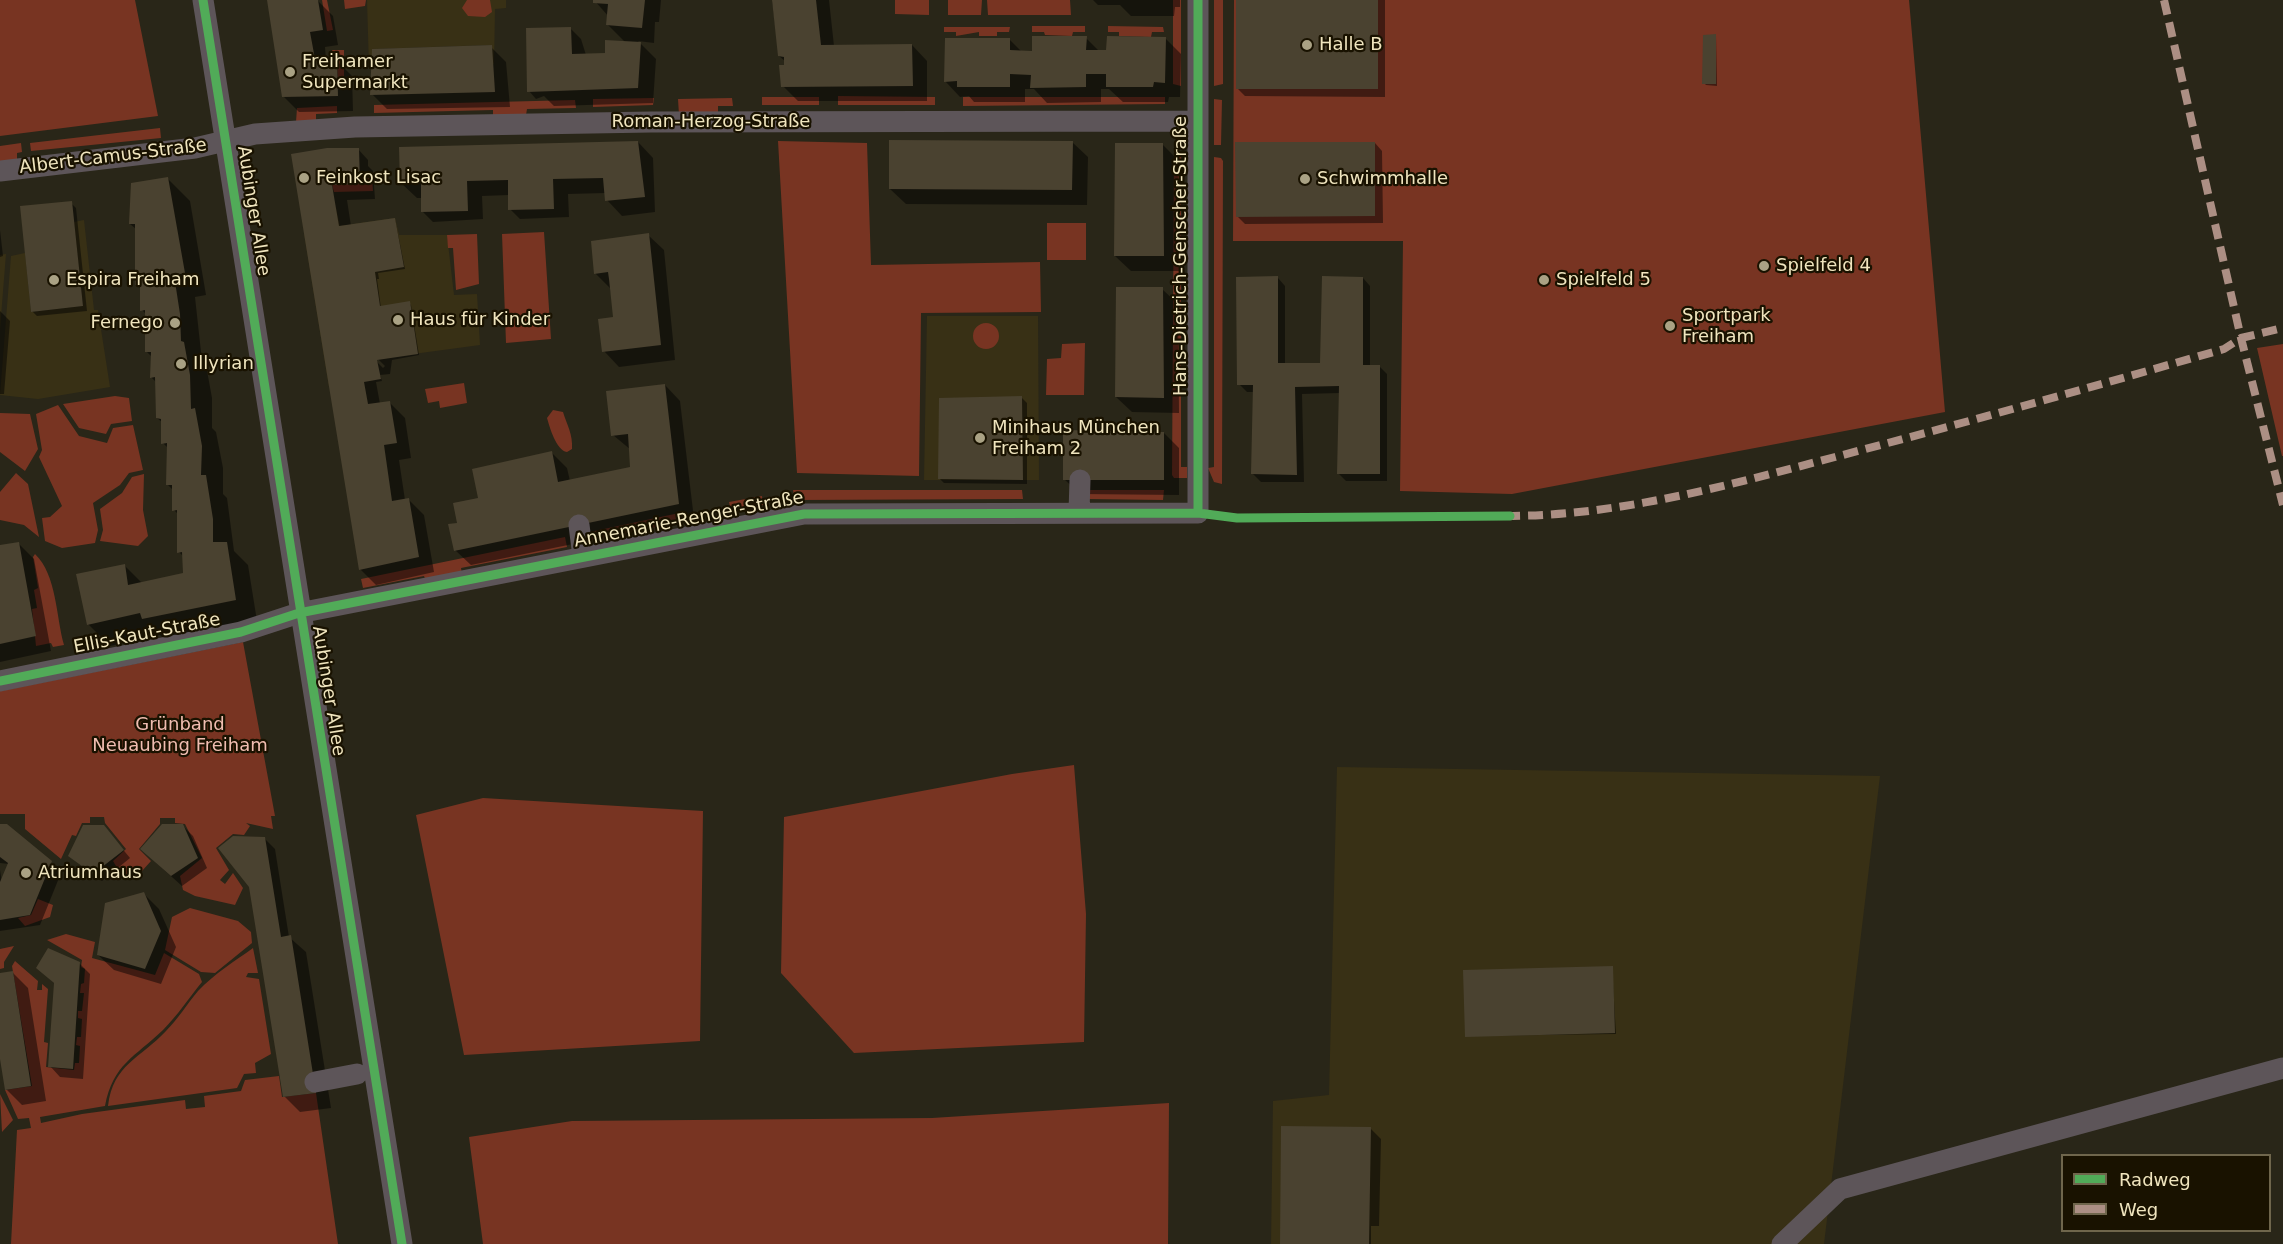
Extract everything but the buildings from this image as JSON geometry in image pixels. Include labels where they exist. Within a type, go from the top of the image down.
[{"type":"street","name":"Aubinger Allee","points":[[203,0],[299,614],[402,1244]]},
{"type":"street","name":"Hans-Dietrich-Genscher-Straße","points":[[1198,0],[1198,513]]},
{"type":"street","name":"Roman-Herzog-Straße","points":[[225,141],[255,134],[355,127],[516,123],[1198,121]]},
{"type":"street","name":"Albert-Camus-Straße","points":[[0,171],[195,148],[225,141]]},
{"type":"street","points":[[1079,512],[1080,480]]},
{"type":"street","name":"Annemarie-Renger-Straße","points":[[299,614],[804,514],[1198,513]]},
{"type":"street","points":[[579,525],[583,557]]},
{"type":"street","name":"Ellis-Kaut-Straße","points":[[0,681],[241,632],[299,614]]},
{"type":"street","points":[[1782,1244],[1840,1189],[2283,1068]]},
{"type":"street","points":[[315,1082],[357,1074]]},
{"type":"shaded area","points":[[367,0],[506,0],[506,8],[495,9],[494,64],[492,64],[491,45],[372,49],[372,67],[369,67]]},
{"type":"shaded area","name":"Haus für Kinder","points":[[336,207],[340,226],[395,218],[399,235],[447,235],[454,295],[477,294],[480,345],[376,359],[364,382],[329,387],[304,233],[310,232],[307,211]]},
{"type":"shaded area","points":[[84,220],[94,310],[98,310],[110,387],[38,399],[0,395],[11,256],[25,253],[31,312],[83,306],[74,222]]},
{"type":"shaded area","points":[[6,254],[2,304],[0,331],[0,255]]},
{"type":"shaded area","points":[[927,316],[1038,316],[1039,480],[924,480]]},
{"type":"shaded area","points":[[1337,767],[1880,776],[1824,1244],[1271,1244],[1273,1101],[1329,1095]]},
{"type":"green space","points":[[0,0],[135,0],[158,116],[0,136]]},
{"type":"green space","points":[[322,0],[327,0],[333,30],[327,31]]},
{"type":"green space","points":[[344,0],[366,0],[365,6],[345,9]]},
{"type":"green space","points":[[467,0],[490,0],[492,12],[485,17],[468,16],[462,8]]},
{"type":"green space","points":[[895,0],[929,0],[929,15],[895,14]]},
{"type":"green space","points":[[948,0],[982,0],[981,15],[948,15]]},
{"type":"green space","points":[[987,0],[1070,0],[1071,15],[988,15]]},
{"type":"green space","points":[[1173,0],[1181,0],[1181,86],[1173,84]]},
{"type":"green space","points":[[1214,0],[1223,0],[1223,84],[1214,86]]},
{"type":"green space","name":"Sportpark Freiham","points":[[1234,0],[1909,0],[1945,412],[1512,494],[1400,491],[1403,241],[1233,241]]},
{"type":"green space","points":[[1032,26],[1085,26],[1085,32],[1073,32],[1072,36],[1045,35],[1044,32],[1032,32]]},
{"type":"green space","points":[[1108,26],[1163,27],[1164,32],[1152,32],[1151,37],[1119,36],[1119,32],[1108,32]]},
{"type":"green space","points":[[944,27],[1010,27],[1009,32],[997,32],[997,36],[979,36],[979,32],[956,36],[956,32],[944,32]]},
{"type":"green space","points":[[332,50],[344,50],[344,85],[338,85],[337,59],[332,59]]},
{"type":"green space","points":[[838,96],[935,97],[935,105],[838,105]]},
{"type":"green space","points":[[762,97],[819,97],[819,105],[762,105]]},
{"type":"green space","points":[[963,97],[1165,97],[1165,104],[963,106]]},
{"type":"green space","points":[[654,98],[653,105],[593,107],[593,99]]},
{"type":"green space","points":[[732,98],[733,106],[718,106],[718,114],[679,115],[678,99]]},
{"type":"green space","points":[[1214,99],[1222,100],[1221,145],[1214,145]]},
{"type":"green space","points":[[575,100],[576,108],[527,109],[526,115],[493,116],[493,110],[374,113],[374,105]]},
{"type":"green space","points":[[337,106],[337,113],[316,114],[316,120],[296,122],[297,108]]},
{"type":"green space","points":[[160,128],[161,138],[31,151],[30,143]]},
{"type":"green space","points":[[778,141],[867,143],[871,265],[1040,262],[1041,312],[921,313],[919,476],[797,473]]},
{"type":"green space","points":[[21,143],[22,152],[17,153],[17,160],[0,162],[0,146]]},
{"type":"green space","points":[[1174,157],[1181,157],[1181,467],[1187,467],[1187,478],[1174,478],[1172,475]]},
{"type":"green space","points":[[1214,157],[1221,158],[1223,161],[1222,484],[1214,482],[1208,468],[1214,467]]},
{"type":"green space","points":[[360,178],[372,178],[373,191],[334,192],[332,185]]},
{"type":"green space","points":[[1047,223],[1086,223],[1086,260],[1047,260]]},
{"type":"green space","points":[[544,232],[551,339],[506,343],[502,234]]},
{"type":"green space","points":[[477,234],[479,284],[456,290],[453,248],[448,248],[447,235]]},
{"type":"green space","points":[[986,323],[995,327],[999,336],[995,345],[986,349],[977,345],[973,336],[977,327]]},
{"type":"green space","points":[[1085,343],[1084,395],[1046,395],[1047,359],[1061,358],[1062,344]]},
{"type":"green space","points":[[2283,344],[2283,456],[2282,456],[2257,348]]},
{"type":"green space","points":[[464,383],[467,403],[440,408],[439,401],[428,403],[425,389]]},
{"type":"green space","points":[[115,396],[129,398],[132,421],[111,424],[106,434],[79,428],[63,404]]},
{"type":"green space","points":[[58,405],[79,436],[107,443],[113,428],[133,425],[143,470],[129,473],[120,485],[93,503],[98,530],[95,543],[62,548],[45,541],[42,518],[50,517],[62,506],[39,457],[42,450],[36,414]]},
{"type":"green space","points":[[553,410],[563,412],[572,439],[572,449],[567,452],[557,443],[547,418]]},
{"type":"green space","points":[[0,413],[30,414],[38,449],[25,471],[0,452]]},
{"type":"green space","points":[[16,473],[28,484],[39,537],[24,525],[0,520],[0,492]]},
{"type":"green space","points":[[144,474],[143,510],[148,536],[138,546],[100,541],[103,530],[100,509],[122,493],[132,477]]},
{"type":"green space","points":[[793,490],[1022,490],[1023,499],[795,500]]},
{"type":"green space","points":[[1088,490],[1164,490],[1163,500],[1088,499]]},
{"type":"green space","points":[[762,496],[763,505],[731,511],[729,502]]},
{"type":"green space","points":[[684,512],[686,521],[587,541],[585,533]]},
{"type":"green space","points":[[565,537],[567,547],[461,568],[462,574],[426,581],[424,576],[363,588],[361,579]]},
{"type":"green space","points":[[35,554],[48,573],[52,585],[64,645],[53,647],[51,643],[36,646],[32,609],[37,608],[34,590],[38,588],[33,557]]},
{"type":"green space","name":"Grünband Neuaubing Freiham","points":[[243,642],[275,816],[271,816],[273,829],[246,823],[250,826],[244,835],[233,834],[216,848],[229,870],[220,880],[225,884],[233,873],[243,888],[235,905],[195,896],[183,890],[180,876],[202,858],[185,824],[175,823],[175,818],[160,818],[160,824],[139,849],[151,861],[142,871],[122,876],[113,861],[126,849],[105,823],[104,817],[90,817],[90,823],[82,823],[76,836],[72,835],[61,859],[25,829],[25,814],[0,814],[0,691]]},
{"type":"green space","points":[[1074,765],[1086,914],[1084,1042],[854,1053],[781,973],[784,817],[1012,774]]},
{"type":"green space","points":[[483,798],[703,811],[700,1041],[464,1055],[416,815]]},
{"type":"green space","points":[[38,899],[53,905],[50,917],[25,926],[18,918],[31,915]]},
{"type":"green space","points":[[190,908],[238,921],[251,932],[252,943],[215,973],[201,972],[165,950],[172,917]]},
{"type":"green space","points":[[66,934],[95,942],[92,958],[155,975],[164,953],[199,974],[202,982],[168,1025],[119,1071],[113,1080],[105,1106],[40,1117],[41,1123],[82,1114],[185,1100],[186,1109],[205,1107],[204,1096],[241,1091],[245,1080],[279,1076],[282,1097],[316,1093],[338,1244],[11,1244],[17,1130],[31,1128],[29,1118],[18,1119],[5,1090],[32,1086],[12,966],[15,961],[38,981],[37,990],[42,990],[42,984],[48,989],[44,1042],[48,1043],[46,1067],[74,1070],[75,1063],[79,1063],[80,1046],[76,1045],[77,1037],[81,1037],[82,1019],[78,1018],[78,1011],[82,1011],[84,993],[80,993],[81,984],[84,983],[85,969],[81,967],[82,960],[47,940]]},
{"type":"green space","points":[[14,946],[4,962],[4,968],[0,969],[0,949]]},
{"type":"green space","points":[[253,948],[258,973],[248,973],[246,977],[259,979],[271,1054],[255,1063],[256,1073],[244,1074],[237,1088],[108,1106],[111,1092],[122,1071],[175,1022],[204,985]]},
{"type":"green space","points":[[0,1094],[13,1120],[2,1132]]},
{"type":"green space","points":[[1169,1103],[1168,1244],[483,1244],[469,1137],[572,1121],[932,1118]]},
{"type":"marked path","points":[[2164,0],[2241,338],[2283,505]]},
{"type":"marked path","points":[[1505,516],[1589,511],[1631,505],[1712,488],[1884,444],[2079,390],[2224,349],[2241,338],[2283,328]]},
{"type":"cycle path","points":[[203,0],[402,1244]]},
{"type":"cycle path","points":[[1198,0],[1198,513]]},
{"type":"cycle path","points":[[0,681],[241,632],[299,613],[804,514],[1198,513],[1237,518],[1510,516]]},
{"type":"place","name":"Halle B","points":[[1307,45]]},
{"type":"place","name":"Freihamer Supermarkt","points":[[290,72]]},
{"type":"place","name":"Feinkost Lisac","points":[[304,178]]},
{"type":"place","name":"Schwimmhalle","points":[[1305,179]]},
{"type":"place","name":"Spielfeld 4","points":[[1764,266]]},
{"type":"place","name":"Espira Freiham","points":[[54,280]]},
{"type":"place","name":"Spielfeld 5","points":[[1544,280]]},
{"type":"place","name":"Haus für Kinder","points":[[398,320]]},
{"type":"place","name":"Fernego","points":[[175,323]]},
{"type":"place","name":"Sportpark Freiham","points":[[1670,326]]},
{"type":"place","name":"Illyrian","points":[[181,364]]},
{"type":"place","name":"Minihaus München Freiham 2","points":[[980,438]]},
{"type":"place","name":"Atriumhaus","points":[[26,873]]}]
